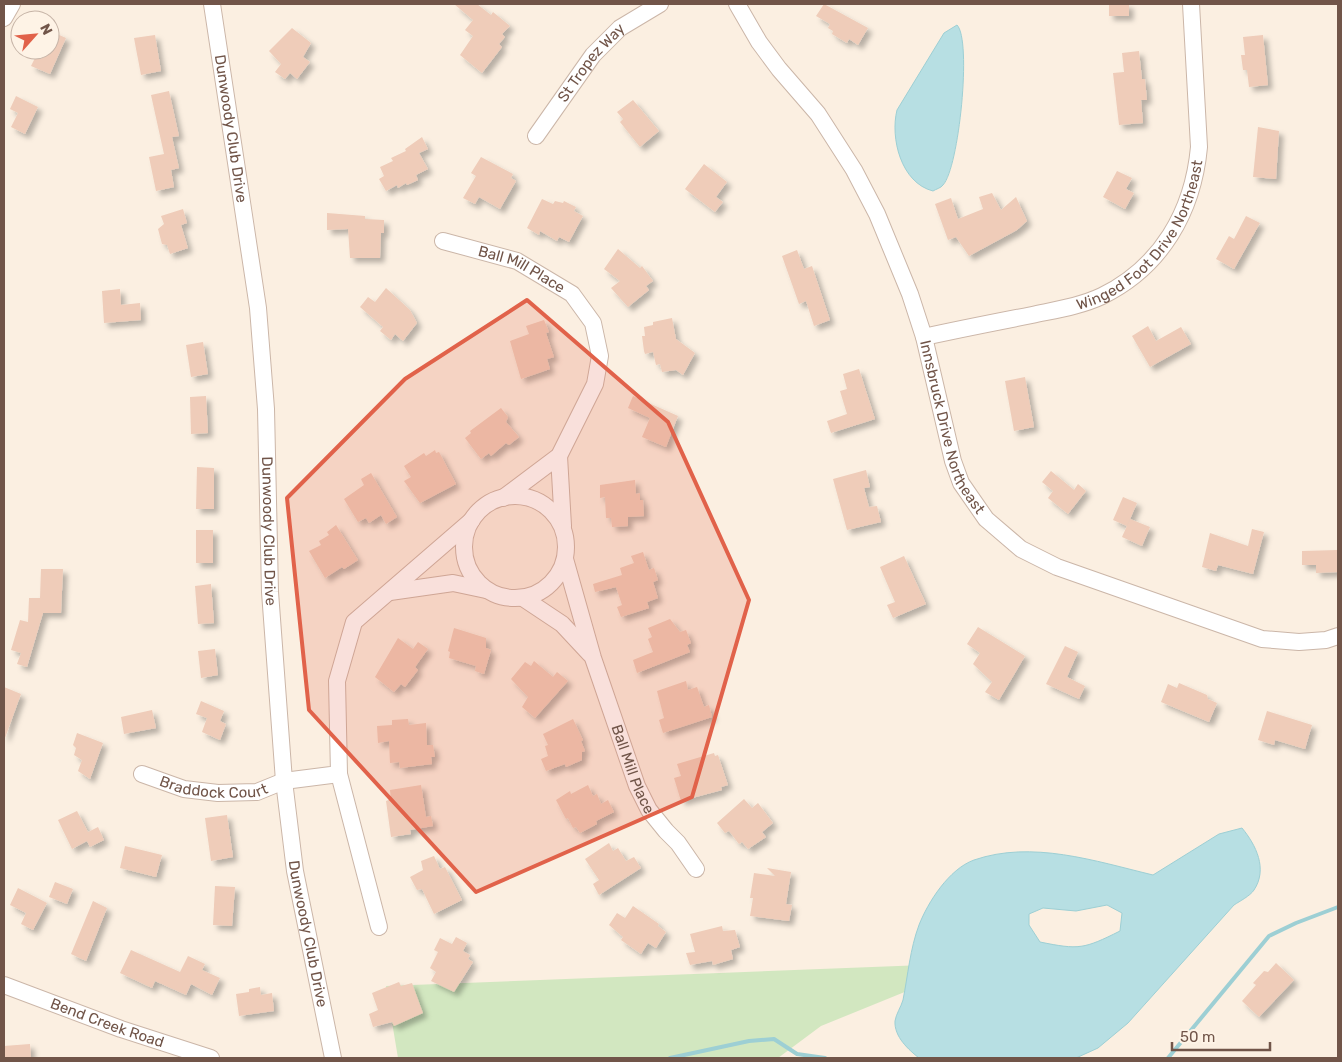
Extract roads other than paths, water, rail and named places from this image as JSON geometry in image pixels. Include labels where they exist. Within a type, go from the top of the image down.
[{"type":"street","points":[[4,18],[12,4]]},
{"type":"street","name":"Dunwoody Club Drive","points":[[212,4],[258,308],[266,409],[270,592],[284,781],[295,870],[333,1058]]},
{"type":"street","name":"St Tropez Way","points":[[536,136],[593,55],[620,28],[639,14],[660,4]]},
{"type":"street","name":"Innsbruck Drive Northeast","points":[[737,4],[759,42],[818,114],[854,170],[895,254],[924,337],[953,461],[961,483],[986,519],[1021,549],[1057,567],[1262,639],[1299,642],[1326,640],[1338,636]]},
{"type":"street","name":"Winged Foot Drive Northeast","points":[[924,337],[1070,307],[1100,297],[1122,285],[1143,268],[1161,249],[1186,208],[1197,168],[1199,147],[1191,4]]},
{"type":"street","name":"Ball Mill Place","points":[[442,241],[517,261],[572,294],[593,323],[600,356],[594,384],[559,456],[503,498]]},
{"type":"street","name":"Ball Mill Place","points":[[559,456],[563,526]]},
{"type":"street","points":[[379,928],[339,774],[337,681],[354,622],[486,506],[503,498],[513,496],[532,499],[550,510],[563,526],[566,548],[565,559],[556,578],[541,592],[523,598],[504,597],[486,590],[453,583],[390,592]]},
{"type":"street","points":[[472,520],[465,538],[465,558],[473,576],[486,590]]},
{"type":"street","name":"Ball Mill Place","points":[[565,559],[593,658],[638,786],[649,810],[678,843],[696,869]]},
{"type":"street","name":"Ball Mill Place","points":[[523,598],[562,624],[593,658]]},
{"type":"street","name":"Braddock Court","points":[[142,774],[184,789],[218,793],[257,792],[284,781]]},
{"type":"street","points":[[284,781],[339,774]]},
{"type":"street","name":"Bend Creek Road","points":[[4,985],[121,1029],[211,1058]]},
{"type":"water","points":[[957,25],[961,35],[963,54],[962,104],[949,174],[942,186],[933,191],[913,179],[900,158],[895,133],[895,121],[897,110],[944,33]]},
{"type":"water","points":[[1242,828],[1252,842],[1260,866],[1258,882],[1254,890],[1234,905],[1128,1023],[1098,1048],[1076,1058],[919,1058],[900,1038],[895,1027],[895,1021],[903,1000],[911,953],[919,925],[940,887],[965,864],[996,854],[1041,852],[1086,859],[1153,875],[1219,834]],"holes":[[[1107,905],[1122,913],[1120,931],[1081,946],[1073,947],[1040,942],[1029,925],[1029,914],[1043,908],[1076,911]]]},
{"type":"waterway","points":[[1168,1058],[1269,936],[1296,923],[1338,907]]},
{"type":"waterway","points":[[670,1058],[749,1041],[774,1039],[797,1054],[825,1058]]}]
